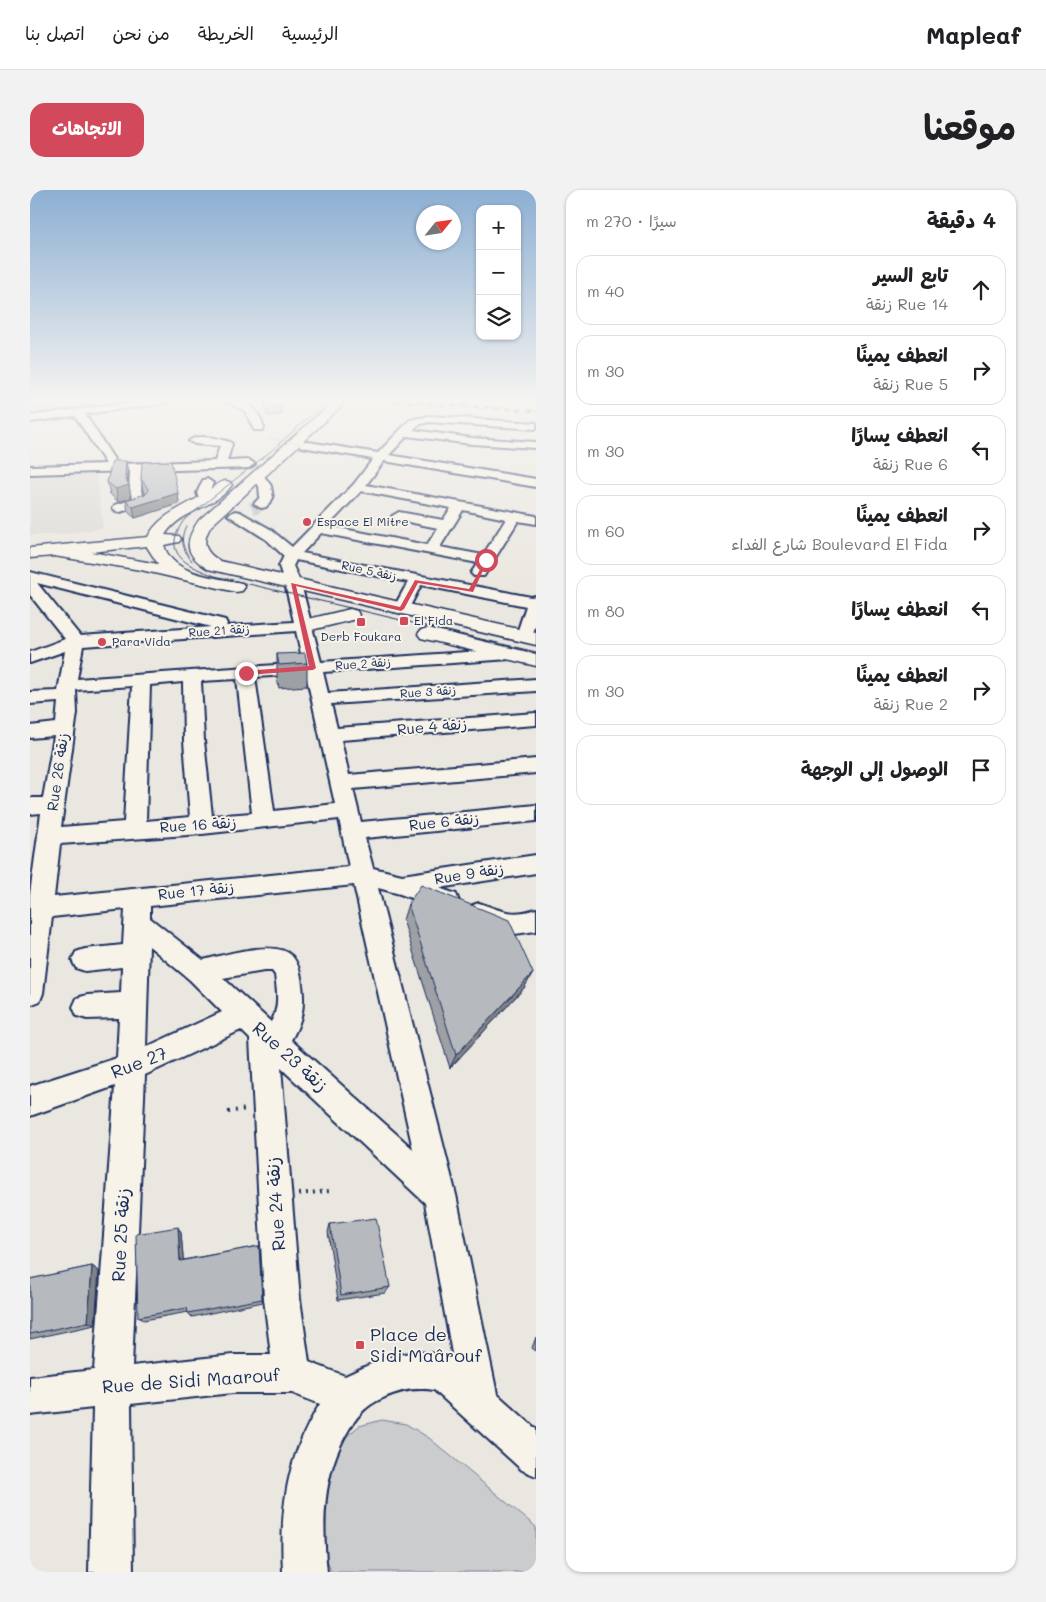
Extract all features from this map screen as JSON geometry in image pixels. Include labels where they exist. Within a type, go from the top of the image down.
[{"type":"main road","points":[[30,553],[153,532],[197,530],[271,464]]},
{"type":"main road","points":[[153,532],[201,502],[247,466]]},
{"type":"main road","points":[[61,547],[124,528]]},
{"type":"main road","points":[[197,530],[198,553],[203,559],[214,565],[248,573],[288,601],[401,609],[530,638]]},
{"type":"main road","points":[[153,532],[161,557],[181,574]]},
{"type":"main road","points":[[30,545],[61,547],[359,617]]},
{"type":"main road","points":[[248,573],[289,561]]},
{"type":"main road","points":[[406,629],[536,660]]},
{"type":"street","points":[[112,464],[114,468]]},
{"type":"street","points":[[289,561],[358,487],[375,464]]},
{"type":"street","points":[[446,481],[524,492],[528,490],[534,479],[501,468],[477,464]]},
{"type":"street","points":[[30,470],[219,465],[247,466]]},
{"type":"street","points":[[201,502],[209,481],[222,473],[247,466]]},
{"type":"street","points":[[120,508],[142,501],[135,492],[136,468]]},
{"type":"street","points":[[197,530],[257,506],[267,498],[265,486],[258,476]]},
{"type":"street","points":[[358,487],[428,495],[459,506],[536,520]]},
{"type":"street","points":[[431,549],[459,506]]},
{"type":"street","points":[[235,515],[278,540],[289,561],[288,601],[313,668],[440,1195],[480,1404]]},
{"type":"street","points":[[399,516],[446,526]]},
{"type":"street","points":[[471,590],[486,560],[514,517]]},
{"type":"street","points":[[318,528],[486,560]]},
{"type":"street","name":"Rue 5 زنقة","points":[[289,561],[536,602]]},
{"type":"street","points":[[30,577],[240,629]]},
{"type":"street","points":[[401,609],[416,581]]},
{"type":"street","points":[[30,585],[74,641]]},
{"type":"street","name":"Rue 21 زنقة","points":[[30,658],[74,641],[240,629],[288,601]]},
{"type":"street","points":[[530,638],[536,602]]},
{"type":"street","name":"Rue 26 زنقة","points":[[30,993],[35,909],[49,836],[74,641]]},
{"type":"street","name":"Rue 2 زنقة","points":[[30,698],[67,690],[141,680],[510,654]]},
{"type":"street","points":[[246,673],[264,820]]},
{"type":"street","points":[[192,676],[194,741],[202,826]]},
{"type":"street","points":[[135,830],[141,680]]},
{"type":"street","name":"Rue 3 زنقة","points":[[320,699],[536,685]]},
{"type":"street","name":"Rue 4 زنقة","points":[[329,735],[536,719]]},
{"type":"street","points":[[30,732],[64,728]]},
{"type":"street","points":[[341,784],[534,771]]},
{"type":"street","points":[[30,806],[53,805]]},
{"type":"street","name":"Rue 6 زنقة","points":[[350,820],[536,813]]},
{"type":"street","name":"Rue 16 زنقة","points":[[49,836],[264,820],[350,820]]},
{"type":"street","name":"Rue 9 زنقة","points":[[403,885],[536,864]]},
{"type":"street","name":"Rue 17 زنقة","points":[[35,909],[138,910],[363,875],[403,885],[504,921],[521,924],[532,922],[536,919]]},
{"type":"street","name":"Rue 25 زنقة","points":[[110,1572],[112,1387],[131,1067],[138,910]]},
{"type":"street","name":"Rue 23 زنقة","points":[[138,910],[199,972],[440,1195]]},
{"type":"street","points":[[85,960],[136,955]]},
{"type":"street","points":[[199,972],[263,959],[278,961],[284,965],[287,972],[291,1008],[286,1021],[261,1030]]},
{"type":"street","points":[[87,1007],[133,1005]]},
{"type":"street","name":"Rue 27","points":[[30,1101],[131,1067],[196,1040],[261,1030]]},
{"type":"street","name":"Rue 24 زنقة","points":[[261,1030],[282,1299],[292,1374]]},
{"type":"street","points":[[305,1572],[302,1525],[307,1479],[327,1427],[349,1397],[394,1373],[422,1370],[443,1374],[480,1404],[536,1456]]},
{"type":"street","name":"Rue de Sidi Maarouf","points":[[30,1396],[233,1374],[292,1374],[349,1397]]},
{"type":"shaded area","points":[[30,473],[96,473],[103,528],[56,535],[30,535]]},
{"type":"shaded area","points":[[382,1420],[406,1424],[429,1438],[536,1527],[536,1572],[331,1572],[318,1532],[318,1498],[340,1442],[359,1426]]},
{"type":"building","points":[[111,464],[126,464],[125,478],[129,485],[116,489],[107,482]]},
{"type":"building","points":[[142,464],[172,464],[178,493],[133,507],[126,500],[146,494],[149,490],[141,479]]},
{"type":"building","points":[[305,653],[307,663],[279,665],[277,654]]},
{"type":"building","points":[[421,885],[509,920],[533,973],[456,1055],[408,904]]},
{"type":"building","points":[[376,1218],[390,1287],[341,1295],[330,1224]]},
{"type":"building","points":[[178,1227],[180,1261],[259,1246],[262,1299],[188,1313],[187,1308],[138,1317],[136,1234]]},
{"type":"building","points":[[92,1266],[88,1322],[30,1334],[30,1279]]},
{"type":"tunnel","points":[[252,509],[261,504]]},
{"type":"tram line","points":[[254,464],[184,520],[177,531],[175,541],[176,549],[186,562],[215,576],[536,652]]},
{"type":"tram line","points":[[186,526],[182,540],[186,553],[192,561]]},
{"type":"place","name":"Espace El Mitre","points":[[307,522]]},
{"type":"place","name":"El Fida","points":[[404,621]]},
{"type":"place","name":"Derb Foukara","points":[[361,622]]},
{"type":"place","name":"Para Vida","points":[[102,642]]},
{"type":"place","name":"Place de Sidi Maârouf","points":[[360,1345]]},
{"type":"route","points":[[246,673],[313,668],[293,584],[401,609],[416,581],[471,590],[486,560]]}]
